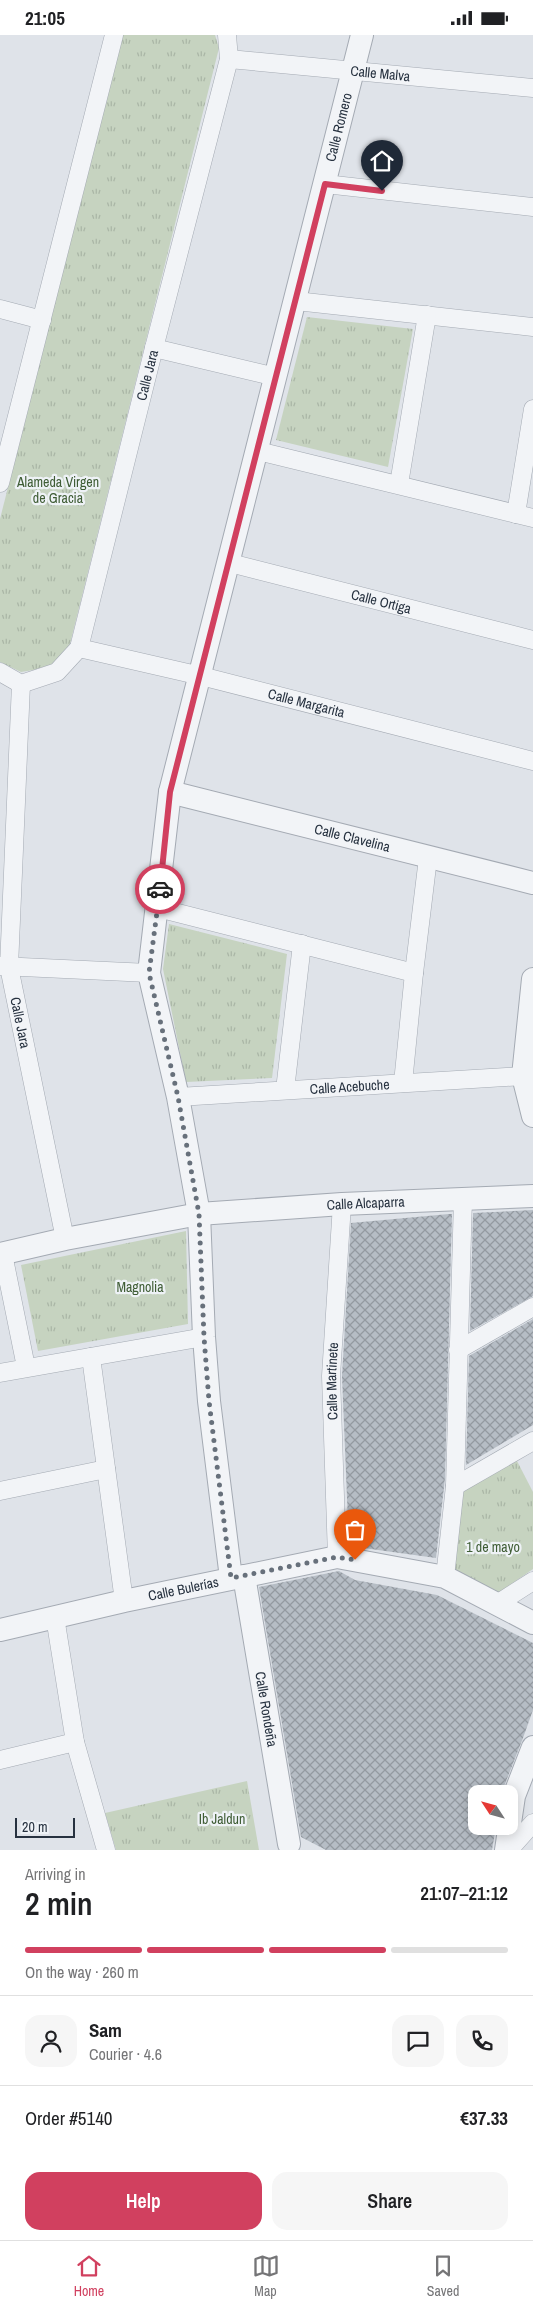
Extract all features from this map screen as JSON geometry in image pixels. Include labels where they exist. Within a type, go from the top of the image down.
[{"type":"street","points":[[0,483],[114,35]]},
{"type":"street","name":"Calle Jara","points":[[65,1239],[5,967],[21,684],[57,672],[79,648],[154,347],[229,59],[227,35]]},
{"type":"street","name":"Calle Romero","points":[[204,1337],[199,1214],[178,1097],[149,973],[170,792],[230,563],[362,35]]},
{"type":"street","name":"Calle Malva","points":[[229,59],[533,88]]},
{"type":"street","points":[[325,184],[533,207]]},
{"type":"street","points":[[296,301],[533,327]]},
{"type":"street","points":[[0,309],[42,320]]},
{"type":"street","points":[[399,484],[427,315]]},
{"type":"street","points":[[154,347],[276,377]]},
{"type":"street","points":[[516,513],[533,409]]},
{"type":"street","points":[[258,451],[533,518]]},
{"type":"street","name":"Calle Ortiga","points":[[230,563],[533,639]]},
{"type":"street","name":"Calle Margarita","points":[[79,648],[201,676],[533,761]]},
{"type":"street","points":[[0,672],[21,684]]},
{"type":"street","name":"Calle Clavelina","points":[[170,792],[533,883]]},
{"type":"street","points":[[404,1083],[414,973],[428,858]]},
{"type":"street","points":[[158,908],[414,973]]},
{"type":"street","points":[[285,1090],[302,944]]},
{"type":"street","points":[[5,967],[149,973]]},
{"type":"street","points":[[533,979],[523,1076],[533,1116]]},
{"type":"street","name":"Calle Acebuche","points":[[178,1097],[523,1076]]},
{"type":"street","name":"Calle Alcaparra","points":[[2,1254],[65,1239],[199,1214],[342,1204],[533,1196]]},
{"type":"street","points":[[445,1577],[455,1487],[463,1198]]},
{"type":"street","name":"Calle Martinete","points":[[337,1557],[330,1376],[342,1204]]},
{"type":"street","points":[[2,1254],[26,1367]]},
{"type":"street","points":[[458,1350],[533,1307]]},
{"type":"street","points":[[0,1373],[204,1337]]},
{"type":"street","name":"Calle Rondeña","points":[[204,1337],[209,1401],[238,1577],[291,1848]]},
{"type":"street","points":[[91,1357],[124,1601]]},
{"type":"street","points":[[455,1487],[532,1445]]},
{"type":"street","points":[[0,1491],[106,1469]]},
{"type":"street","name":"Calle Bulerías","points":[[0,1631],[124,1601],[337,1557],[445,1577],[533,1623]]},
{"type":"street","points":[[497,1604],[533,1581]]},
{"type":"street","points":[[55,1617],[75,1742],[106,1850]]},
{"type":"street","points":[[0,1760],[75,1742]]},
{"type":"street","points":[[508,1850],[514,1796],[533,1747]]},
{"type":"street","points":[[508,1850],[533,1823]]},
{"type":"green space","name":"Alameda Virgen de Gracia","points":[[122,35],[215,35],[219,48],[70,644],[52,667],[21,672],[0,662],[0,519]]},
{"type":"green space","points":[[307,317],[413,329],[388,467],[276,440]]},
{"type":"green space","points":[[169,924],[287,954],[272,1078],[186,1082],[163,969]]},
{"type":"green space","name":"Magnolia","points":[[186,1231],[188,1324],[38,1351],[21,1265]]},
{"type":"green space","name":"1 de mayo","points":[[517,1461],[533,1492],[533,1569],[491,1598],[450,1580],[458,1490]]},
{"type":"green space","name":"Ib Jaldun","points":[[247,1781],[259,1850],[116,1850],[105,1813]]},
{"type":"building","points":[[533,1210],[533,1296],[470,1331],[473,1213]]},
{"type":"building","points":[[452,1214],[445,1478],[436,1558],[349,1546],[342,1376],[351,1223]]},
{"type":"building","points":[[533,1319],[533,1425],[466,1465],[469,1356]]},
{"type":"building","points":[[339,1571],[355,1580],[437,1595],[533,1643],[533,1710],[505,1785],[468,1785],[468,1835],[494,1835],[492,1850],[326,1850],[301,1837],[259,1587]]},
{"type":"way so far","points":[[160,889],[149,973],[178,1097],[199,1214],[204,1337],[209,1401],[231,1578],[337,1557],[355,1560]]},
{"type":"route","points":[[160,889],[170,792],[325,184],[382,191]]}]
